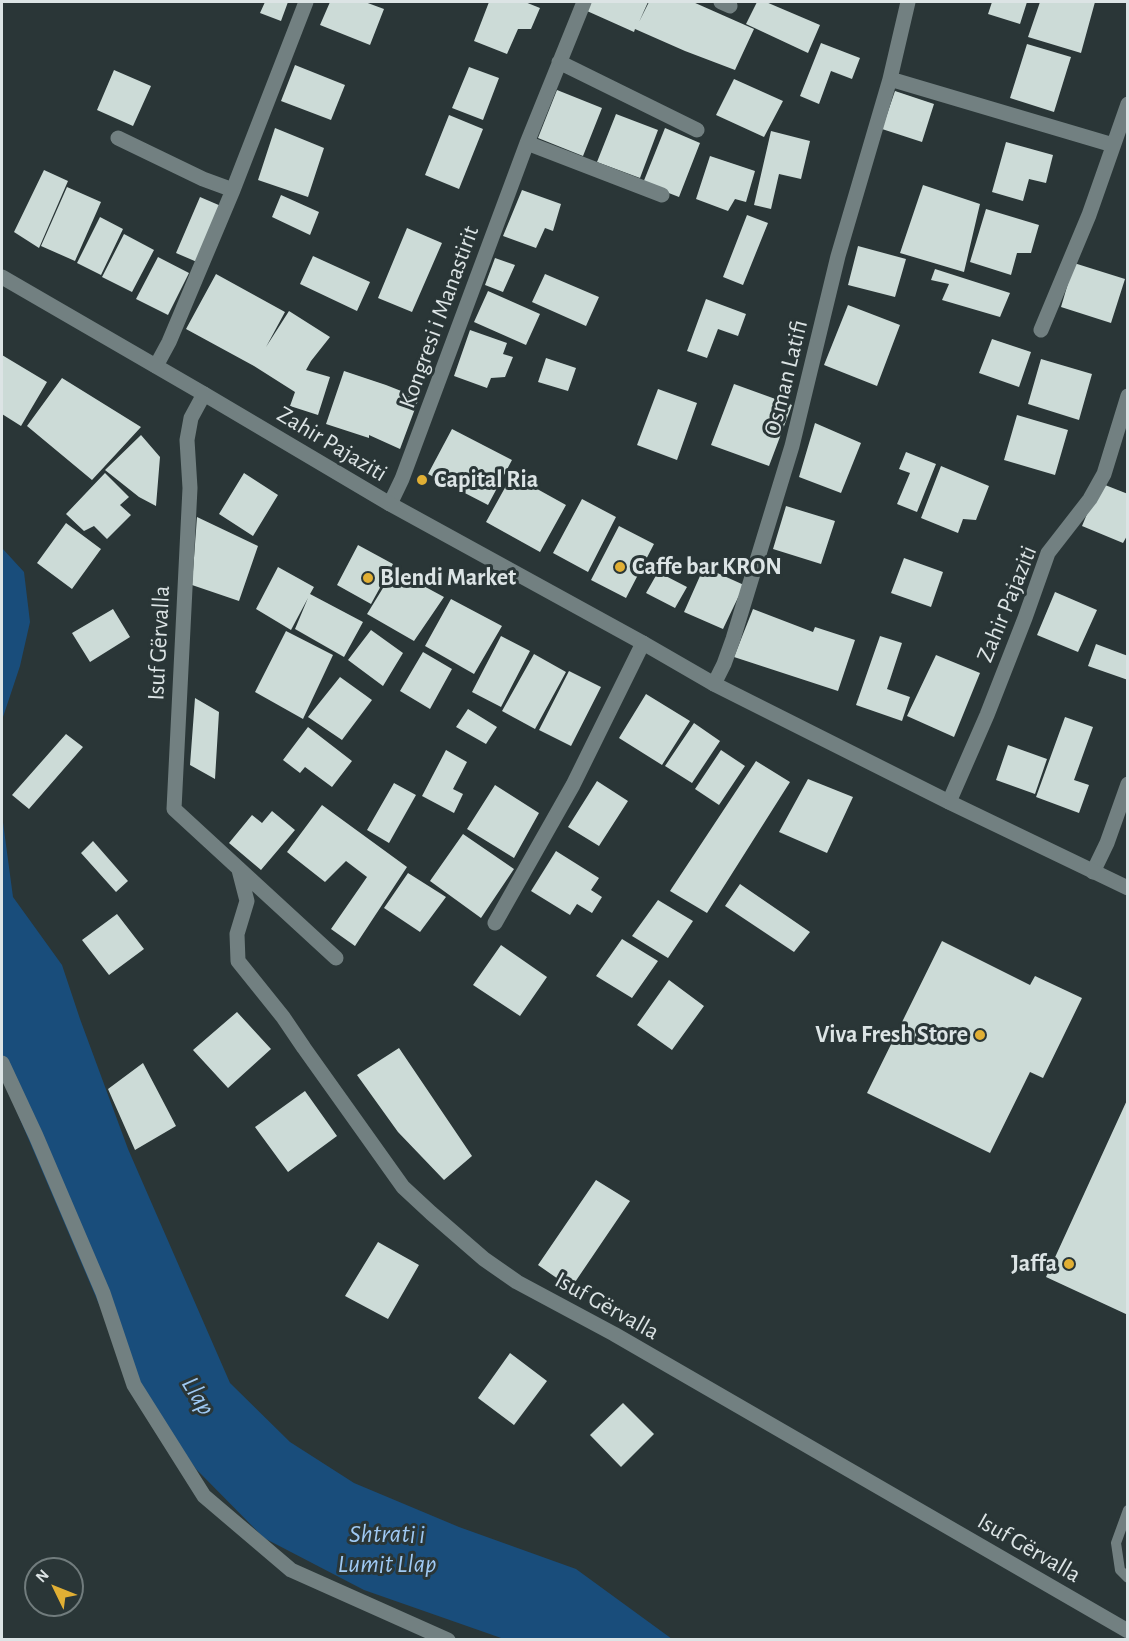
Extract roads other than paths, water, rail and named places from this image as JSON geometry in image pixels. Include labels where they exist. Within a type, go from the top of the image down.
[{"type":"street","points":[[156,366],[169,342],[233,190],[306,2]]},
{"type":"street","name":"Kongresi i Manastirit","points":[[390,504],[402,479],[527,143],[584,2]]},
{"type":"street","name":"Osman Latifi","points":[[714,684],[733,639],[792,446],[838,256],[890,79],[908,2]]},
{"type":"street","points":[[560,63],[697,130]]},
{"type":"street","points":[[890,79],[1113,145]]},
{"type":"street","points":[[1041,330],[1089,215],[1128,104]]},
{"type":"street","points":[[118,138],[203,179],[233,190]]},
{"type":"street","points":[[527,143],[662,195]]},
{"type":"street","name":"Zahir Pajaziti","points":[[2,277],[390,504],[714,684],[1128,888]]},
{"type":"street","name":"Isuf Gërvalla","points":[[204,394],[191,418],[187,440],[190,488],[174,809],[336,958]]},
{"type":"street","name":"Zahir Pajaziti","points":[[950,802],[987,715],[1048,553],[1073,523],[1104,474],[1128,396]]},
{"type":"street","points":[[495,923],[573,785],[643,643]]},
{"type":"street","points":[[1093,872],[1107,843],[1128,784]]},
{"type":"street","name":"Isuf Gërvalla","points":[[239,870],[248,901],[237,934],[238,961],[283,1017],[403,1187],[484,1259],[517,1282],[624,1340],[1128,1631]]},
{"type":"street","points":[[2,1063],[103,1293],[134,1385],[204,1496],[291,1570],[448,1640]]},
{"type":"lane","points":[[1128,1510],[1116,1543],[1120,1570],[1128,1578]]},
{"type":"water","points":[[2,548],[24,572],[30,622],[20,666],[2,720]]},
{"type":"water","name":"Shtrati i Lumit Llap","points":[[2,815],[13,897],[62,965],[128,1149],[230,1383],[290,1442],[354,1483],[459,1527],[576,1569],[672,1639],[504,1639],[364,1590],[264,1538],[196,1469],[141,1392],[98,1302],[2,1077]]},
{"type":"place","name":"Capital Ria","points":[[422,480]]},
{"type":"place","name":"Caffe bar KRON","points":[[620,567]]},
{"type":"place","name":"Blendi Market","points":[[368,578]]},
{"type":"place","name":"Viva Fresh Store","points":[[980,1035]]},
{"type":"place","name":"Jaffa","points":[[1069,1264]]},
{"type":"water label","name":"Llap","points":[[198,1396]]}]
